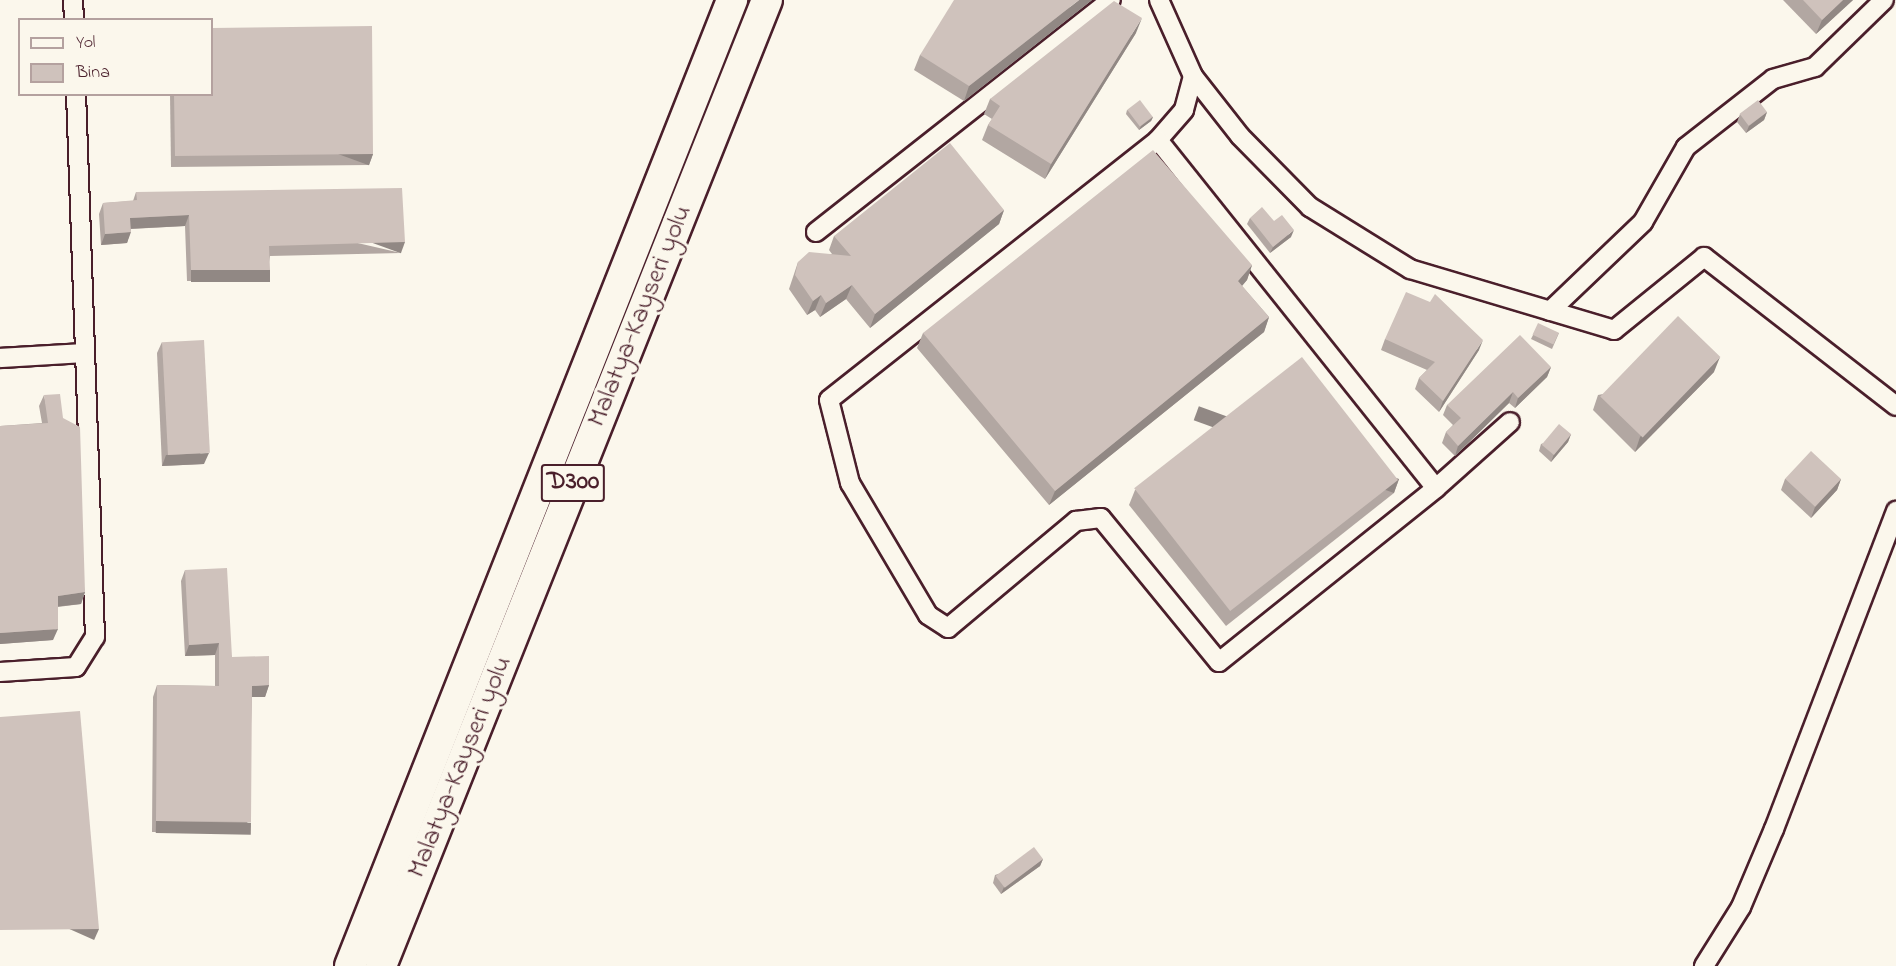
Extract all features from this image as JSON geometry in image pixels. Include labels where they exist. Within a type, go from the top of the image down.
[{"type":"highway","name":"D300","points":[[350,966],[732,0]]},
{"type":"highway","name":"Malatya-Kayseri yolu","points":[[381,966],[767,0]]},
{"type":"street","points":[[73,0],[74,18]]},
{"type":"street","points":[[816,232],[1111,0]]},
{"type":"street","points":[[1159,0],[1193,76],[1240,136],[1310,207],[1410,269],[1614,330],[1704,257],[1896,406]]},
{"type":"street","points":[[1550,311],[1643,222],[1686,147],[1773,79],[1815,67],[1884,0]]},
{"type":"street","points":[[1193,76],[1184,110],[1158,140],[829,400],[850,483],[928,615],[948,628],[1076,521],[1101,518],[1219,662],[1436,488],[1510,422]]},
{"type":"street","points":[[0,672],[76,667],[95,637],[76,96]]},
{"type":"street","points":[[1158,140],[1436,488]]},
{"type":"street","points":[[0,358],[84,353]]},
{"type":"street","points":[[1704,966],[1741,907],[1770,839],[1896,511]]},
{"type":"building","points":[[954,0],[1079,0],[969,86],[920,55]]},
{"type":"building","points":[[1803,0],[1843,0],[1822,20]]},
{"type":"building","points":[[1114,1],[1142,18],[1051,164],[988,125],[1000,106],[990,99]]},
{"type":"building","points":[[372,26],[373,154],[175,156],[174,96],[213,96],[213,28]]},
{"type":"building","points":[[1140,100],[1153,117],[1140,126],[1127,110]]},
{"type":"building","points":[[1758,100],[1767,112],[1749,126],[1740,114]]},
{"type":"building","points":[[950,143],[1004,210],[875,314],[852,285],[826,303],[821,295],[813,301],[795,275],[798,262],[809,252],[851,256],[834,236]]},
{"type":"building","points":[[1153,150],[1252,265],[1238,281],[1269,317],[1055,491],[923,333]]},
{"type":"building","points":[[402,188],[405,242],[269,246],[270,270],[191,270],[189,215],[130,218],[131,232],[105,234],[103,203],[137,200],[136,192]]},
{"type":"building","points":[[1262,207],[1274,221],[1282,215],[1294,230],[1273,247],[1250,218]]},
{"type":"building","points":[[1406,292],[1430,302],[1435,294],[1483,340],[1443,401],[1419,378],[1435,362],[1385,339]]},
{"type":"building","points":[[1678,316],[1720,357],[1643,438],[1600,397]]},
{"type":"building","points":[[1538,323],[1559,333],[1553,345],[1533,335]]},
{"type":"building","points":[[1520,335],[1551,367],[1518,398],[1513,392],[1458,446],[1446,432],[1461,418],[1447,405]]},
{"type":"building","points":[[204,340],[210,453],[168,455],[162,342]]},
{"type":"building","points":[[1302,357],[1398,480],[1230,611],[1134,488]]},
{"type":"building","points":[[60,394],[63,418],[80,427],[85,592],[58,596],[58,629],[0,633],[0,426],[48,423],[44,395]]},
{"type":"building","points":[[1559,424],[1571,434],[1554,455],[1542,445]]},
{"type":"building","points":[[1811,451],[1841,479],[1815,507],[1785,479]]},
{"type":"building","points":[[227,568],[232,657],[269,656],[269,685],[252,686],[251,822],[156,821],[157,685],[219,686],[219,643],[189,645],[185,570]]},
{"type":"building","points":[[80,711],[99,929],[0,930],[0,717]]},
{"type":"building","points":[[1034,847],[1043,859],[1005,888],[996,876]]}]
